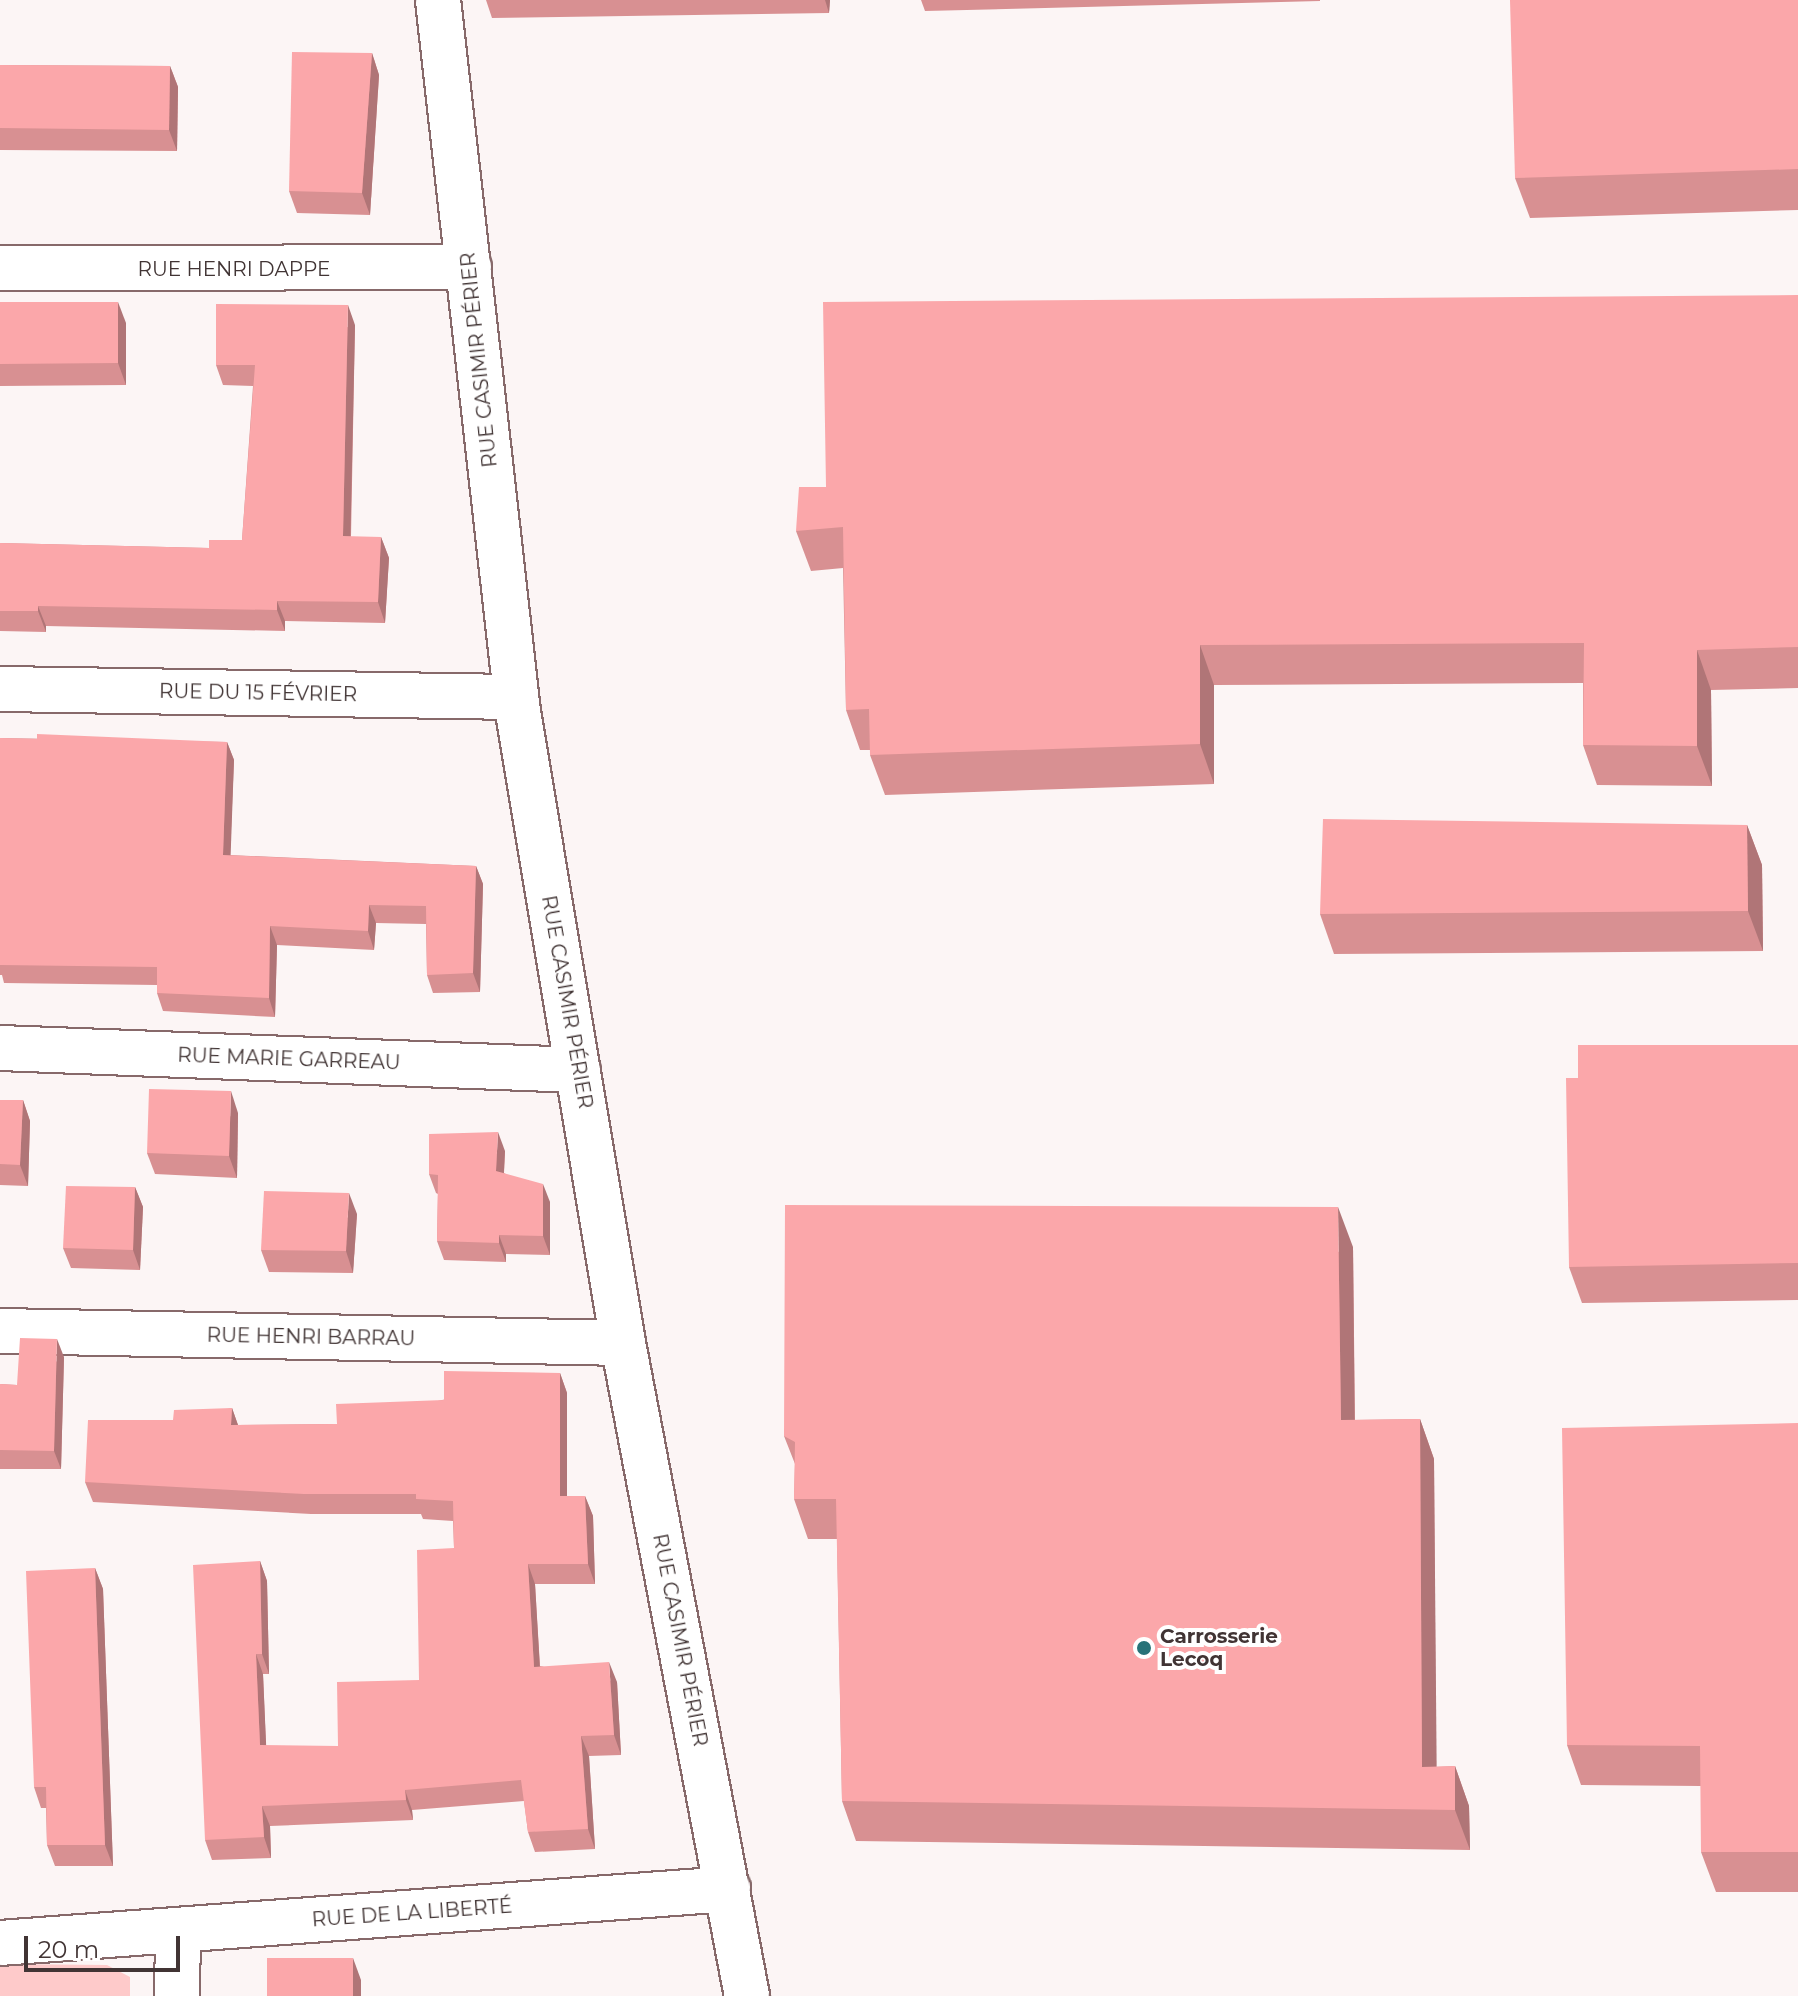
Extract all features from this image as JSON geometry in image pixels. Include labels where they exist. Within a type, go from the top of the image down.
[{"type":"street","name":"RUE CASIMIR PÉRIER","points":[[438,0],[516,697],[623,1343],[747,1996]]},
{"type":"street","name":"RUE HENRI DAPPE","points":[[0,268],[469,267]]},
{"type":"street","name":"RUE DU 15 FÉVRIER","points":[[0,689],[516,697]]},
{"type":"street","name":"RUE MARIE GARREAU","points":[[0,1048],[578,1070]]},
{"type":"street","name":"RUE HENRI BARRAU","points":[[0,1331],[623,1343]]},
{"type":"street","name":"RUE DE LA LIBERTÉ","points":[[0,1943],[728,1889]]},
{"type":"street","points":[[177,1996],[178,1931]]},
{"type":"shaded area","points":[[0,1964],[107,1965],[130,1977],[130,1996],[0,1996]]},
{"type":"building","points":[[1510,0],[1798,0],[1798,169],[1515,178]]},
{"type":"building","points":[[292,52],[372,53],[362,193],[289,191]]},
{"type":"building","points":[[0,65],[170,66],[169,130],[0,128]]},
{"type":"building","points":[[1798,295],[1798,647],[1697,650],[1697,746],[1583,745],[1584,643],[1200,645],[1200,744],[870,755],[869,709],[846,710],[843,527],[796,531],[799,487],[826,487],[823,302]]},
{"type":"building","points":[[0,302],[118,302],[118,363],[0,364]]},
{"type":"building","points":[[216,304],[348,305],[343,536],[381,537],[378,602],[277,601],[277,610],[38,606],[38,611],[0,611],[0,543],[209,548],[209,540],[242,540],[255,365],[216,365]]},
{"type":"building","points":[[37,734],[227,742],[223,855],[476,866],[473,973],[427,975],[426,906],[369,905],[368,931],[270,926],[269,998],[157,993],[157,967],[0,965],[0,738],[37,739]]},
{"type":"building","points":[[1323,819],[1747,825],[1748,911],[1320,914]]},
{"type":"building","points":[[1578,1045],[1798,1045],[1798,1263],[1569,1267],[1566,1078],[1578,1078]]},
{"type":"building","points":[[149,1089],[231,1091],[229,1156],[147,1153]]},
{"type":"building","points":[[0,1100],[23,1100],[20,1165],[0,1164]]},
{"type":"building","points":[[498,1132],[496,1171],[543,1184],[543,1236],[499,1235],[499,1243],[437,1241],[438,1175],[429,1174],[429,1134]]},
{"type":"building","points":[[66,1186],[135,1187],[133,1250],[63,1248]]},
{"type":"building","points":[[264,1191],[349,1193],[346,1251],[261,1250]]},
{"type":"building","name":"Carrosserie Lecoq","points":[[785,1205],[1338,1207],[1341,1420],[1420,1419],[1422,1767],[1455,1766],[1455,1810],[842,1801],[836,1499],[794,1499],[795,1442],[784,1436]]},
{"type":"building","points":[[20,1338],[57,1339],[54,1451],[0,1450],[0,1384],[17,1385]]},
{"type":"building","points":[[444,1371],[560,1373],[560,1496],[585,1496],[588,1564],[528,1564],[534,1667],[609,1662],[614,1735],[581,1736],[588,1829],[528,1832],[521,1780],[405,1790],[406,1800],[262,1806],[264,1837],[205,1840],[193,1565],[260,1561],[262,1654],[256,1654],[260,1745],[338,1746],[337,1682],[419,1680],[417,1550],[454,1548],[453,1501],[416,1499],[416,1494],[304,1494],[85,1482],[88,1420],[173,1420],[174,1410],[232,1408],[231,1425],[337,1424],[336,1404],[444,1400]]},
{"type":"building","points":[[1798,1423],[1798,1852],[1701,1852],[1700,1746],[1567,1745],[1562,1428]]},
{"type":"building","points":[[95,1568],[105,1845],[47,1845],[46,1787],[34,1787],[26,1571]]},
{"type":"building","points":[[267,1958],[353,1958],[353,1996],[267,1996]]},
{"type":"place","name":"Carrosserie Lecoq","points":[[1144,1648]]}]
